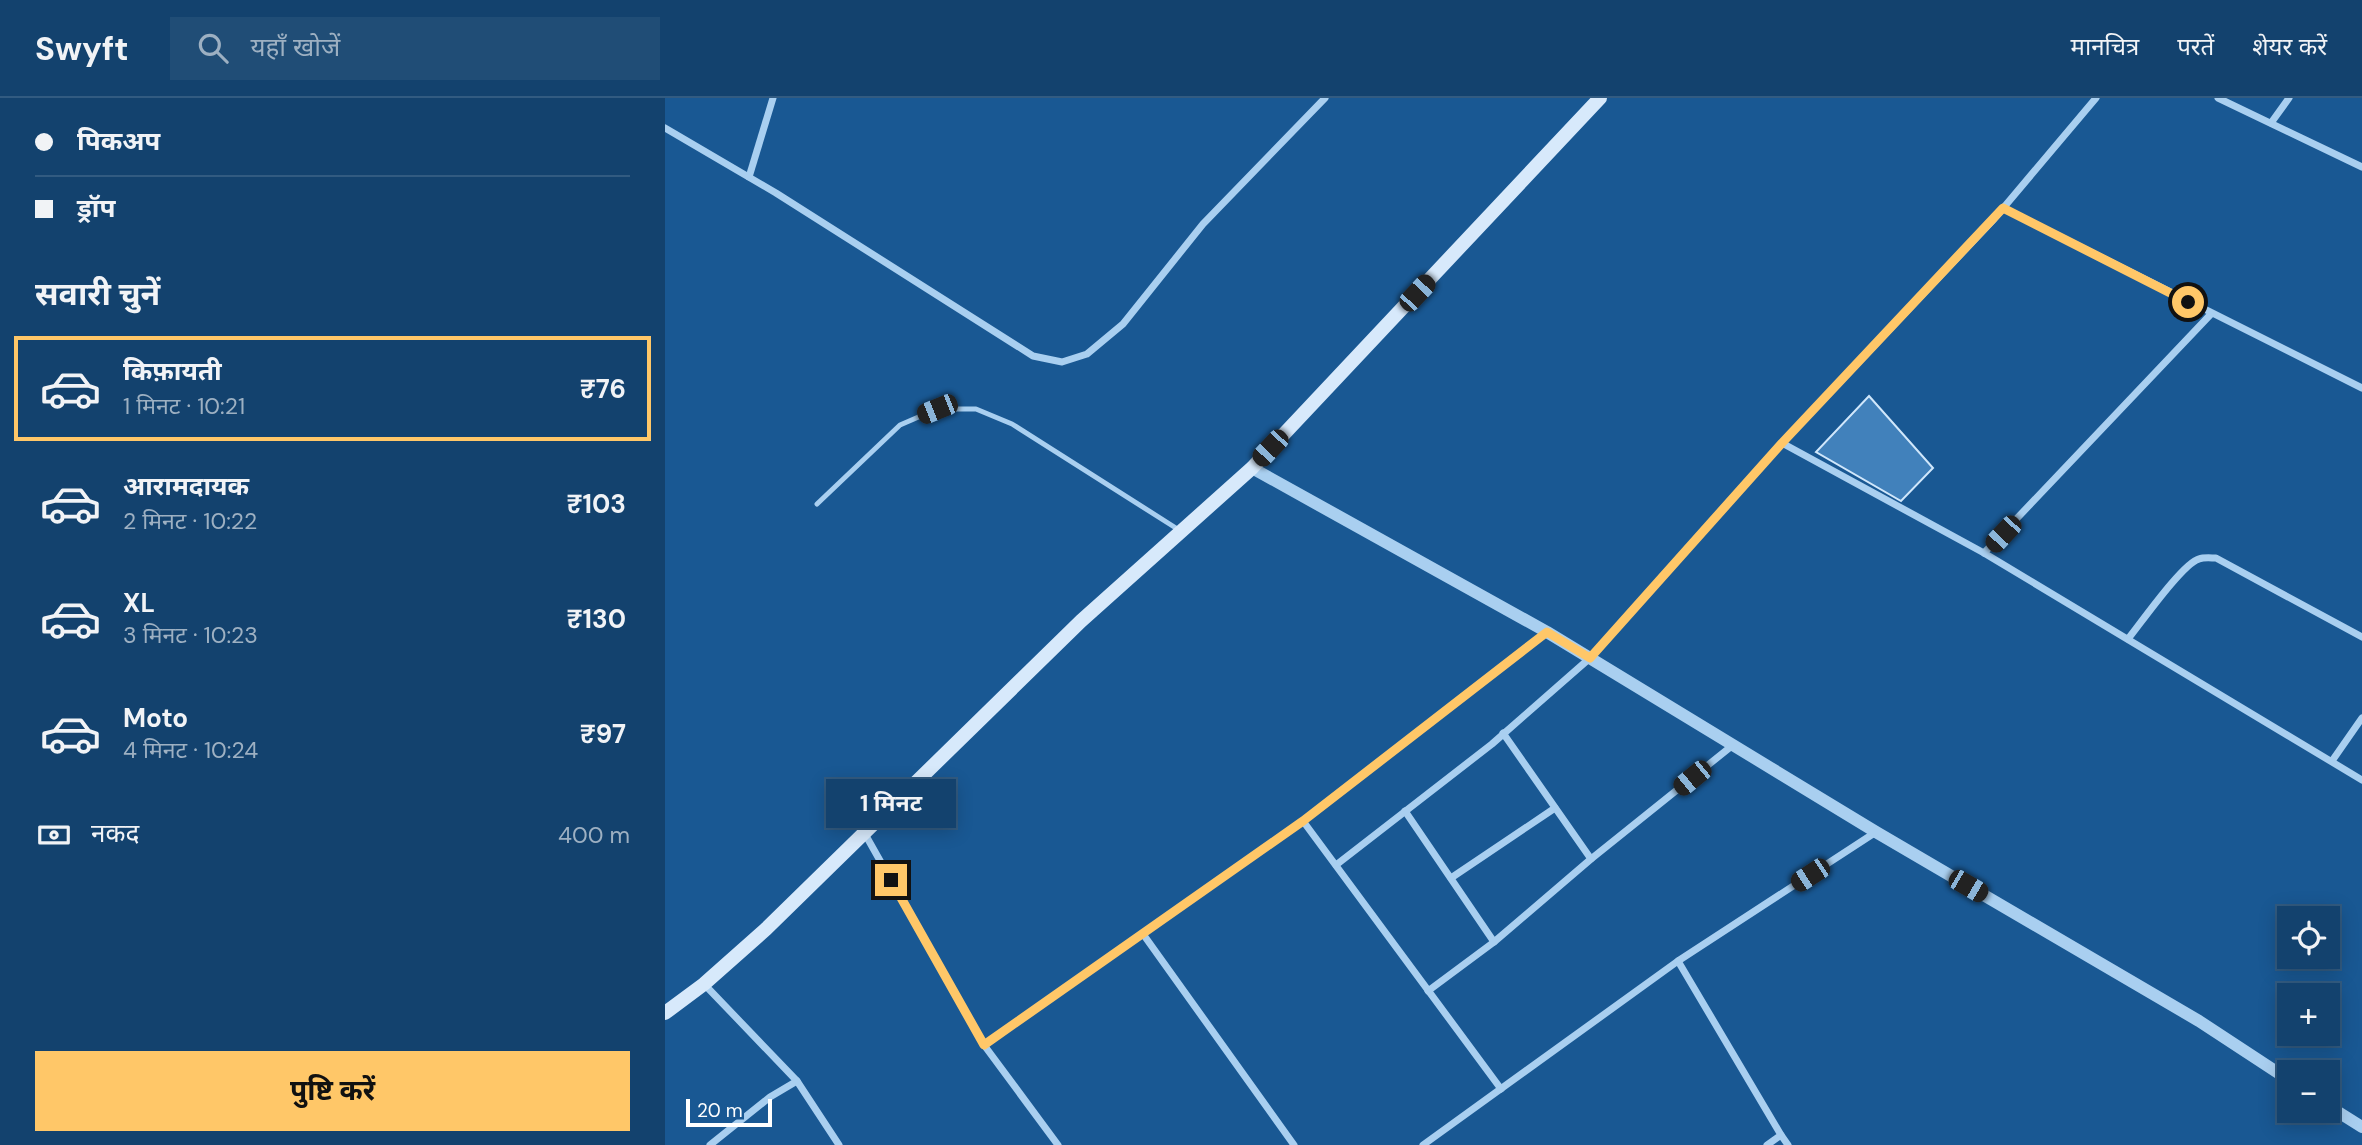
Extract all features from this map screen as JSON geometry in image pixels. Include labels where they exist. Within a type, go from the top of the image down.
[{"type":"main road","points":[[665,1013],[704,984],[766,929],[1081,621],[1252,468],[1600,98]]},
{"type":"street","points":[[749,177],[773,98]]},
{"type":"street","points":[[665,128],[749,177],[1033,356],[1062,362],[1087,354],[1123,324],[1203,224],[1325,98]]},
{"type":"street","points":[[1336,865],[1503,733],[1590,658],[1782,443],[2003,208],[2096,98]]},
{"type":"street","points":[[2218,98],[2362,167]]},
{"type":"street","points":[[2271,123],[2289,98]]},
{"type":"street","points":[[2003,208],[2362,388]]},
{"type":"street","points":[[1984,554],[2211,314]]},
{"type":"street","points":[[1782,443],[1984,554],[2362,780]]},
{"type":"street","points":[[1252,468],[1547,632],[1876,832],[2199,1021],[2277,1072]]},
{"type":"street","points":[[2128,639],[2181,573],[2200,558],[2216,558],[2362,636]]},
{"type":"street","points":[[984,1045],[1303,821],[1547,632]]},
{"type":"street","points":[[2332,761],[2362,718]]},
{"type":"street","points":[[1503,733],[1591,859]]},
{"type":"street","points":[[1428,990],[1494,942],[1591,859],[1733,745]]},
{"type":"street","points":[[1451,878],[1555,808]]},
{"type":"street","points":[[1405,811],[1494,942]]},
{"type":"street","points":[[1303,821],[1501,1089]]},
{"type":"street","points":[[1423,1145],[1678,961],[1876,832]]},
{"type":"street","points":[[864,833],[984,1045],[1058,1145]]},
{"type":"street","points":[[1143,934],[1294,1145]]},
{"type":"street","points":[[1678,961],[1788,1145]]},
{"type":"street","points":[[704,984],[797,1081],[839,1145]]},
{"type":"street","points":[[710,1145],[770,1097],[797,1081]]},
{"type":"street","points":[[2340,1113],[2362,1127]]},
{"type":"street","points":[[1767,1145],[1781,1135]]},
{"type":"lane","points":[[817,504],[900,425],[937,409],[976,409],[1012,424],[1181,531]]},
{"type":"building","points":[[1869,396],[1933,468],[1901,501],[1816,452]]},
{"type":"route","points":[[891,880],[984,1045],[1303,821],[1547,632],[1590,658],[1782,443],[2003,208],[2188,302]]}]
